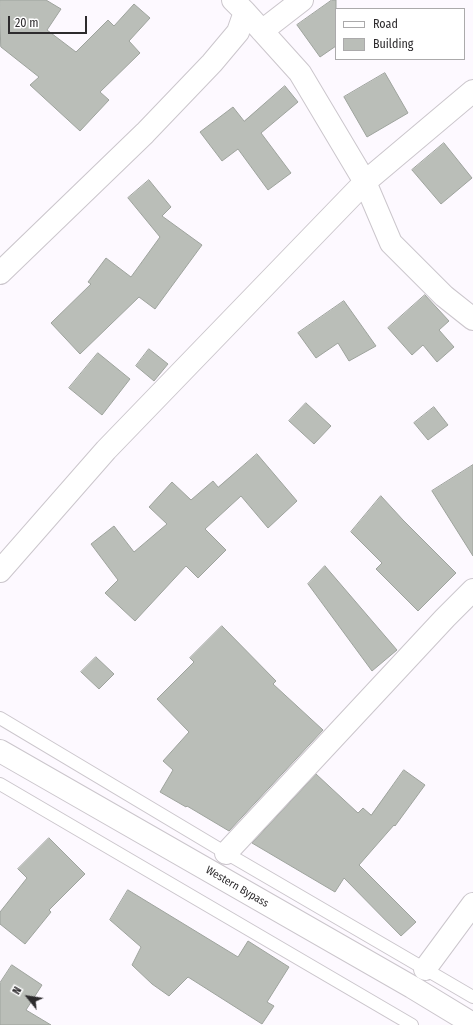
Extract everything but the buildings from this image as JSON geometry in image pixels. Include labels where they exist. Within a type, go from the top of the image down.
[{"type":"street","points":[[262,31],[302,0]]},
{"type":"street","points":[[239,6],[300,74],[365,182],[391,243],[444,296],[473,319]]},
{"type":"street","points":[[0,273],[145,133],[207,68],[238,32],[239,6]]},
{"type":"street","points":[[0,571],[106,450],[365,182],[473,91]]},
{"type":"street","points":[[226,854],[445,618],[473,590]]},
{"type":"street","name":"Western Bypass","points":[[0,751],[412,987],[473,1024]]},
{"type":"street","points":[[425,969],[473,904]]},
{"type":"lane","points":[[0,718],[226,854],[473,998]]},
{"type":"lane","points":[[0,784],[412,1025]]}]
